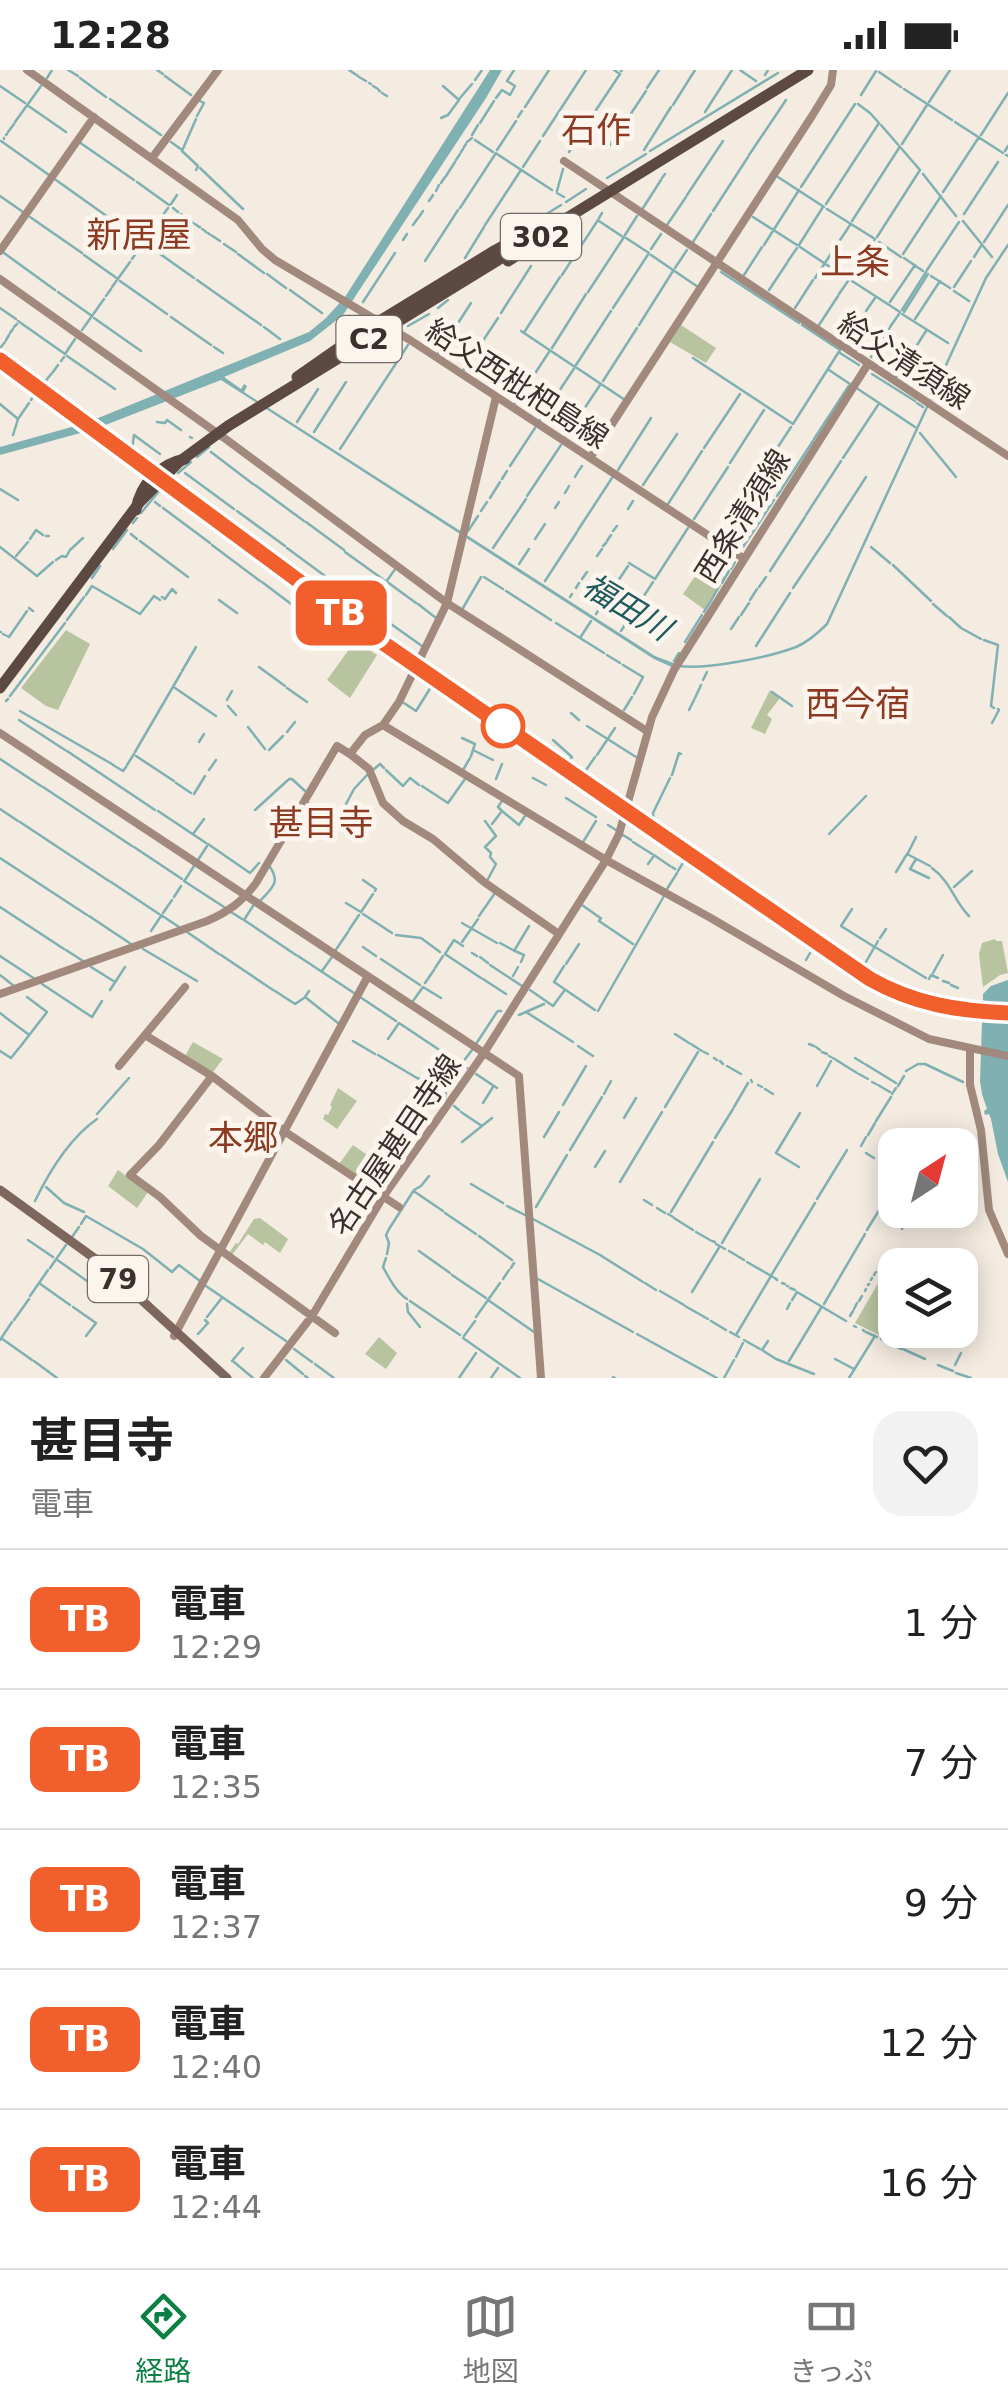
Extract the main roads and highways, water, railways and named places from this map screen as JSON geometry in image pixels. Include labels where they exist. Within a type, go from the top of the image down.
[{"type":"highway","name":"C2","points":[[0,690],[128,516],[190,452],[295,382],[799,70]]},
{"type":"highway","name":"C2","points":[[0,679],[154,477],[199,439],[811,70]]},
{"type":"highway","name":"302","points":[[0,690],[134,514],[140,492],[168,463],[187,458],[811,70]]},
{"type":"highway","points":[[295,382],[368,346],[576,216]]},
{"type":"highway","points":[[295,382],[360,333],[494,252],[530,232],[562,224]]},
{"type":"main road","name":"79","points":[[0,1193],[89,1254],[224,1378]]},
{"type":"water","points":[[490,70],[502,70],[343,315],[310,341],[224,377],[241,389],[244,384],[244,392],[655,656],[676,664],[674,668],[654,659],[221,380],[95,429],[0,455],[0,447],[86,423],[309,332],[345,297]]},
{"type":"water","points":[[1008,980],[1008,1182],[991,1119],[989,1114],[985,1115],[980,1081],[983,994],[991,986]]},
{"type":"waterway","points":[[47,78],[52,70]]},
{"type":"waterway","points":[[68,70],[78,76]]},
{"type":"waterway","points":[[157,70],[163,74]]},
{"type":"waterway","points":[[349,70],[358,76]]},
{"type":"waterway","points":[[475,80],[482,70]]},
{"type":"waterway","points":[[496,98],[502,90],[510,95],[515,86],[507,81],[514,70]]},
{"type":"waterway","points":[[525,107],[549,70]]},
{"type":"waterway","points":[[543,136],[586,70]]},
{"type":"waterway","points":[[584,128],[620,74],[614,70]]},
{"type":"waterway","points":[[647,88],[659,70]]},
{"type":"waterway","points":[[673,105],[695,70]]},
{"type":"waterway","points":[[705,112],[732,70]]},
{"type":"waterway","points":[[740,70],[756,81]]},
{"type":"waterway","points":[[765,75],[768,70]]},
{"type":"waterway","points":[[929,102],[950,70]]},
{"type":"waterway","points":[[861,95],[876,71]]},
{"type":"waterway","points":[[879,72],[901,87]]},
{"type":"waterway","points":[[650,151],[778,73]]},
{"type":"waterway","points":[[165,76],[191,95]]},
{"type":"waterway","points":[[359,77],[366,81]]},
{"type":"waterway","points":[[80,78],[106,97]]},
{"type":"waterway","points":[[460,98],[472,84]]},
{"type":"waterway","points":[[0,86],[25,103]]},
{"type":"waterway","points":[[15,122],[41,86]]},
{"type":"waterway","points":[[373,86],[378,89]]},
{"type":"waterway","points":[[441,118],[459,100],[443,86]]},
{"type":"waterway","points":[[904,89],[952,120]]},
{"type":"waterway","points":[[610,145],[646,91]]},
{"type":"waterway","points":[[382,93],[387,96]]},
{"type":"waterway","points":[[981,135],[1008,93]]},
{"type":"waterway","points":[[110,99],[161,135]]},
{"type":"waterway","points":[[749,155],[786,100]]},
{"type":"waterway","points":[[197,116],[204,103],[200,101]]},
{"type":"waterway","points":[[480,123],[494,101]]},
{"type":"waterway","points":[[801,187],[855,104]]},
{"type":"waterway","points":[[826,204],[879,123],[858,104]]},
{"type":"waterway","points":[[27,105],[66,132]]},
{"type":"waterway","points":[[902,144],[927,105]]},
{"type":"waterway","points":[[644,150],[671,107]]},
{"type":"waterway","points":[[518,117],[522,111]]},
{"type":"waterway","points":[[196,119],[182,151],[198,166],[196,170]]},
{"type":"waterway","points":[[497,150],[516,121]]},
{"type":"waterway","points":[[955,122],[1003,153]]},
{"type":"waterway","points":[[8,132],[14,124]]},
{"type":"waterway","points":[[472,135],[478,125]]},
{"type":"waterway","points":[[877,237],[920,170],[881,125]]},
{"type":"waterway","points":[[943,192],[979,137]]},
{"type":"waterway","points":[[467,142],[472,138]]},
{"type":"waterway","points":[[475,140],[493,152]]},
{"type":"waterway","points":[[1,141],[49,175]]},
{"type":"waterway","points":[[523,167],[540,141]]},
{"type":"waterway","points":[[687,195],[723,141]]},
{"type":"waterway","points":[[79,142],[134,180]]},
{"type":"waterway","points":[[171,142],[182,150]]},
{"type":"waterway","points":[[569,152],[573,146]]},
{"type":"waterway","points":[[1005,151],[1008,146]]},
{"type":"waterway","points":[[852,221],[899,148]]},
{"type":"waterway","points":[[460,208],[496,153]]},
{"type":"waterway","points":[[456,160],[460,154]]},
{"type":"waterway","points":[[497,154],[552,190]]},
{"type":"waterway","points":[[607,178],[646,154]]},
{"type":"waterway","points":[[713,211],[748,157]]},
{"type":"waterway","points":[[446,176],[455,162]]},
{"type":"waterway","points":[[964,214],[998,162]]},
{"type":"waterway","points":[[200,168],[243,209]]},
{"type":"waterway","points":[[557,191],[563,169]]},
{"type":"waterway","points":[[485,225],[521,170]]},
{"type":"waterway","points":[[662,178],[665,174]]},
{"type":"waterway","points":[[923,174],[956,216]]},
{"type":"waterway","points":[[441,183],[445,177]]},
{"type":"waterway","points":[[778,177],[824,207]]},
{"type":"waterway","points":[[56,180],[108,217]]},
{"type":"waterway","points":[[643,208],[661,180]]},
{"type":"waterway","points":[[137,182],[169,205]]},
{"type":"waterway","points":[[436,191],[439,185]]},
{"type":"waterway","points":[[566,202],[586,189]]},
{"type":"waterway","points":[[764,245],[799,190]]},
{"type":"waterway","points":[[557,193],[564,197]]},
{"type":"waterway","points":[[171,204],[177,195]]},
{"type":"waterway","points":[[429,201],[433,195]]},
{"type":"waterway","points":[[0,196],[23,212]]},
{"type":"waterway","points":[[903,254],[941,196]]},
{"type":"waterway","points":[[667,225],[686,197]]},
{"type":"waterway","points":[[516,233],[561,205]]},
{"type":"waterway","points":[[984,242],[1008,205]]},
{"type":"waterway","points":[[799,245],[823,207]]},
{"type":"waterway","points":[[158,222],[168,208]]},
{"type":"waterway","points":[[173,208],[178,212]]},
{"type":"waterway","points":[[827,209],[875,239],[849,278]]},
{"type":"waterway","points":[[425,261],[458,210]]},
{"type":"waterway","points":[[419,217],[423,211]]},
{"type":"waterway","points":[[599,218],[602,213]]},
{"type":"waterway","points":[[693,242],[711,214]]},
{"type":"waterway","points":[[625,235],[637,216]]},
{"type":"waterway","points":[[30,217],[82,253]]},
{"type":"waterway","points":[[186,217],[189,220]]},
{"type":"waterway","points":[[753,217],[797,245]]},
{"type":"waterway","points":[[110,218],[144,242]]},
{"type":"waterway","points":[[413,225],[418,218]]},
{"type":"waterway","points":[[562,275],[598,220]]},
{"type":"waterway","points":[[599,221],[623,237]]},
{"type":"waterway","points":[[963,221],[992,257]]},
{"type":"waterway","points":[[927,270],[959,222]]},
{"type":"waterway","points":[[132,259],[156,225]]},
{"type":"waterway","points":[[815,278],[850,225]]},
{"type":"waterway","points":[[465,258],[484,227]]},
{"type":"waterway","points":[[403,240],[407,234]]},
{"type":"waterway","points":[[651,249],[661,234]]},
{"type":"waterway","points":[[211,235],[220,241]]},
{"type":"waterway","points":[[588,292],[624,237]]},
{"type":"waterway","points":[[613,308],[649,253],[626,238]]},
{"type":"waterway","points":[[879,242],[901,257]]},
{"type":"waterway","points":[[146,244],[194,278]]},
{"type":"waterway","points":[[224,244],[236,252]]},
{"type":"waterway","name":"福田川","points":[[930,400],[986,278],[1008,245]]},
{"type":"waterway","points":[[974,257],[981,246]]},
{"type":"waterway","points":[[744,275],[762,247]]},
{"type":"waterway","points":[[800,247],[848,279]]},
{"type":"waterway","points":[[788,261],[797,248]]},
{"type":"waterway","points":[[675,268],[687,250]]},
{"type":"waterway","points":[[4,253],[55,290]]},
{"type":"waterway","points":[[363,302],[395,253]]},
{"type":"waterway","points":[[238,254],[264,273]]},
{"type":"waterway","points":[[84,255],[118,279]]},
{"type":"waterway","points":[[651,255],[698,287]]},
{"type":"waterway","points":[[904,258],[923,271]]},
{"type":"waterway","points":[[954,287],[971,261]]},
{"type":"waterway","points":[[112,287],[130,262]]},
{"type":"waterway","points":[[769,290],[787,263]]},
{"type":"waterway","points":[[890,302],[915,265]]},
{"type":"waterway","points":[[501,313],[531,266]]},
{"type":"waterway","points":[[639,325],[673,271]]},
{"type":"waterway","points":[[721,272],[799,323]]},
{"type":"waterway","points":[[902,310],[926,272]]},
{"type":"waterway","points":[[267,274],[286,288]]},
{"type":"waterway","points":[[904,312],[928,274]]},
{"type":"waterway","points":[[931,276],[950,288]]},
{"type":"waterway","points":[[525,331],[560,277]]},
{"type":"waterway","points":[[197,280],[261,325]]},
{"type":"waterway","points":[[795,308],[813,280]]},
{"type":"waterway","points":[[120,281],[167,314]]},
{"type":"waterway","points":[[839,294],[848,281]]},
{"type":"waterway","points":[[852,281],[900,312]]},
{"type":"waterway","points":[[915,319],[940,281]]},
{"type":"waterway","points":[[106,296],[111,289]]},
{"type":"waterway","points":[[290,290],[322,313]]},
{"type":"waterway","points":[[954,291],[969,301]]},
{"type":"waterway","points":[[58,292],[92,316]]},
{"type":"waterway","points":[[552,348],[586,294]]},
{"type":"waterway","points":[[819,325],[838,296]]},
{"type":"waterway","points":[[866,311],[875,298]]},
{"type":"waterway","points":[[82,330],[104,299]]},
{"type":"waterway","points":[[438,308],[448,300]]},
{"type":"waterway","points":[[438,354],[471,303]]},
{"type":"waterway","points":[[0,308],[16,319]]},
{"type":"waterway","points":[[576,365],[611,311]]},
{"type":"waterway","points":[[408,326],[429,314]]},
{"type":"waterway","points":[[846,343],[864,314]]},
{"type":"waterway","points":[[890,327],[899,314]]},
{"type":"waterway","points":[[902,314],[948,343]]},
{"type":"waterway","points":[[171,317],[211,345]]},
{"type":"waterway","points":[[94,318],[141,351]]},
{"type":"waterway","points":[[463,371],[498,318]]},
{"type":"waterway","points":[[18,321],[65,354],[75,339]]},
{"type":"waterway","points":[[14,327],[17,324]]},
{"type":"waterway","points":[[693,358],[793,424],[840,350],[802,325]]},
{"type":"waterway","points":[[264,327],[280,339]]},
{"type":"waterway","points":[[603,381],[637,328]]},
{"type":"waterway","points":[[10,333],[13,329]]},
{"type":"waterway","points":[[871,357],[889,329]]},
{"type":"waterway","points":[[521,331],[575,367],[540,420]]},
{"type":"waterway","points":[[917,345],[926,331]]},
{"type":"waterway","points":[[6,340],[9,335]]},
{"type":"waterway","points":[[1,347],[5,342]]},
{"type":"waterway","points":[[340,449],[408,345]]},
{"type":"waterway","points":[[214,347],[223,353]]},
{"type":"waterway","points":[[896,377],[915,347]]},
{"type":"waterway","points":[[515,404],[549,352]]},
{"type":"waterway","points":[[840,353],[859,365]]},
{"type":"waterway","points":[[67,356],[115,389]]},
{"type":"waterway","points":[[61,361],[64,357]]},
{"type":"waterway","points":[[0,362],[28,382]]},
{"type":"waterway","points":[[53,372],[58,365]]},
{"type":"waterway","points":[[577,368],[625,400]]},
{"type":"waterway","points":[[814,439],[850,384],[829,370]]},
{"type":"waterway","points":[[44,383],[52,373]]},
{"type":"waterway","points":[[872,374],[915,401]]},
{"type":"waterway","points":[[314,432],[346,382]]},
{"type":"waterway","points":[[566,436],[600,385]]},
{"type":"waterway","points":[[297,422],[318,389]]},
{"type":"waterway","points":[[858,389],[915,427]]},
{"type":"waterway","points":[[704,448],[740,394]]},
{"type":"waterway","points":[[31,400],[34,395]]},
{"type":"waterway","points":[[13,435],[29,403]]},
{"type":"waterway","points":[[917,403],[923,407]]},
{"type":"waterway","points":[[0,404],[18,419]]},
{"type":"waterway","points":[[843,458],[878,405]]},
{"type":"waterway","name":"福田川","points":[[679,666],[721,664],[785,651],[804,643],[827,624],[927,407]]},
{"type":"waterway","points":[[730,463],[764,410]]},
{"type":"waterway","points":[[618,470],[651,418]]},
{"type":"waterway","points":[[157,422],[167,420],[181,430]]},
{"type":"waterway","points":[[755,482],[791,427]]},
{"type":"waterway","points":[[90,428],[147,473]]},
{"type":"waterway","points":[[510,466],[535,428]]},
{"type":"waterway","points":[[920,433],[956,477]]},
{"type":"waterway","points":[[643,485],[677,434]]},
{"type":"waterway","points":[[132,450],[134,435],[160,454]]},
{"type":"waterway","points":[[777,496],[813,441]]},
{"type":"waterway","points":[[527,496],[561,445]]},
{"type":"waterway","points":[[197,457],[209,447]]},
{"type":"waterway","points":[[668,504],[702,451]]},
{"type":"waterway","points":[[211,452],[253,484]]},
{"type":"waterway","points":[[806,515],[841,461]]},
{"type":"waterway","points":[[178,473],[191,462]]},
{"type":"waterway","points":[[694,519],[728,467]]},
{"type":"waterway","points":[[575,477],[579,470]]},
{"type":"waterway","points":[[502,479],[507,471]]},
{"type":"waterway","points":[[185,473],[234,509]]},
{"type":"waterway","points":[[831,531],[866,477]]},
{"type":"waterway","points":[[578,530],[612,478]]},
{"type":"waterway","points":[[490,498],[500,482]]},
{"type":"waterway","points":[[719,537],[754,484]]},
{"type":"waterway","points":[[255,485],[304,521]]},
{"type":"waterway","points":[[565,493],[569,486]]},
{"type":"waterway","points":[[0,489],[18,500]]},
{"type":"waterway","points":[[141,513],[159,491]]},
{"type":"waterway","points":[[493,548],[526,499]]},
{"type":"waterway","points":[[743,547],[774,500]]},
{"type":"waterway","points":[[628,509],[633,501]]},
{"type":"waterway","points":[[155,502],[160,506]]},
{"type":"waterway","points":[[481,511],[487,502]]},
{"type":"waterway","points":[[555,508],[559,502]]},
{"type":"waterway","points":[[163,508],[210,543]]},
{"type":"waterway","points":[[237,511],[285,546]]},
{"type":"waterway","points":[[468,531],[478,516]]},
{"type":"waterway","points":[[770,571],[805,517]]},
{"type":"waterway","points":[[133,523],[137,518]]},
{"type":"waterway","points":[[306,522],[344,550]]},
{"type":"waterway","points":[[535,539],[545,524]]},
{"type":"waterway","points":[[613,531],[617,526]]},
{"type":"waterway","points":[[629,563],[655,579],[688,528]]},
{"type":"waterway","points":[[30,539],[36,530],[43,535]]},
{"type":"waterway","points":[[113,549],[127,530]]},
{"type":"waterway","points":[[545,581],[577,532]]},
{"type":"waterway","points":[[793,588],[830,533]]},
{"type":"waterway","points":[[131,534],[137,539]]},
{"type":"waterway","points":[[607,541],[611,535]]},
{"type":"waterway","points":[[56,560],[66,557],[83,538]]},
{"type":"waterway","points":[[140,541],[188,577]]},
{"type":"waterway","points":[[16,556],[28,542]]},
{"type":"waterway","points":[[603,546],[606,543]]},
{"type":"waterway","points":[[212,545],[260,581]]},
{"type":"waterway","points":[[0,547],[37,576],[53,562]]},
{"type":"waterway","points":[[871,547],[890,563]]},
{"type":"waterway","points":[[287,548],[325,576]]},
{"type":"waterway","points":[[519,564],[529,549]]},
{"type":"waterway","points":[[597,556],[602,549]]},
{"type":"waterway","points":[[345,552],[384,580]]},
{"type":"waterway","points":[[731,569],[735,562]]},
{"type":"waterway","points":[[893,565],[931,601]]},
{"type":"waterway","points":[[92,578],[100,566]]},
{"type":"waterway","points":[[596,614],[628,566]]},
{"type":"waterway","points":[[378,593],[396,568]]},
{"type":"waterway","points":[[722,583],[729,571]]},
{"type":"waterway","points":[[582,579],[587,572]]},
{"type":"waterway","points":[[327,577],[366,606]]},
{"type":"waterway","points":[[463,608],[481,577]]},
{"type":"waterway","points":[[484,577],[503,589]]},
{"type":"waterway","points":[[759,587],[766,577]]},
{"type":"waterway","points":[[386,581],[416,603]]},
{"type":"waterway","points":[[262,582],[299,610]]},
{"type":"waterway","points":[[621,631],[653,582]]},
{"type":"waterway","points":[[576,588],[579,583]]},
{"type":"waterway","points":[[713,597],[720,585]]},
{"type":"waterway","points":[[86,595],[92,586],[140,614],[154,596],[160,600]]},
{"type":"waterway","points":[[162,597],[165,599],[172,589],[176,593]]},
{"type":"waterway","points":[[750,600],[757,589]]},
{"type":"waterway","points":[[506,591],[551,620]]},
{"type":"waterway","points":[[756,646],[790,593]]},
{"type":"waterway","points":[[359,619],[376,595]]},
{"type":"waterway","points":[[67,620],[84,597]]},
{"type":"waterway","points":[[704,612],[712,599]]},
{"type":"waterway","points":[[219,600],[237,613]]},
{"type":"waterway","points":[[741,615],[749,603]]},
{"type":"waterway","points":[[418,604],[436,618]]},
{"type":"waterway","points":[[933,604],[947,616]]},
{"type":"waterway","points":[[367,607],[422,646]]},
{"type":"waterway","points":[[29,608],[33,611]]},
{"type":"waterway","points":[[7,636],[27,611]]},
{"type":"waterway","points":[[685,642],[702,615]]},
{"type":"waterway","points":[[731,629],[739,617]]},
{"type":"waterway","points":[[949,617],[981,639]]},
{"type":"waterway","points":[[556,623],[580,638],[591,621]]},
{"type":"waterway","points":[[10,696],[65,623]]},
{"type":"waterway","points":[[352,626],[348,631],[356,636]]},
{"type":"waterway","points":[[580,638],[604,653]]},
{"type":"waterway","points":[[984,640],[998,645],[991,706],[994,708]]},
{"type":"waterway","points":[[182,671],[196,647]]},
{"type":"waterway","points":[[674,661],[679,653]]},
{"type":"waterway","points":[[607,655],[620,663]]},
{"type":"waterway","points":[[623,665],[643,677],[634,694]]},
{"type":"waterway","points":[[259,667],[285,686]]},
{"type":"waterway","points":[[703,680],[707,672]]},
{"type":"waterway","points":[[135,752],[181,673]]},
{"type":"waterway","points":[[695,698],[701,685]]},
{"type":"waterway","points":[[404,703],[416,711],[431,687]]},
{"type":"waterway","points":[[175,688],[216,716]]},
{"type":"waterway","points":[[287,688],[307,702]]},
{"type":"waterway","points":[[227,700],[232,691]]},
{"type":"waterway","points":[[772,692],[792,706]]},
{"type":"waterway","points":[[624,710],[632,697]]},
{"type":"waterway","points":[[689,710],[694,700]]},
{"type":"waterway","points":[[228,706],[236,715]]},
{"type":"waterway","points":[[992,723],[998,709]]},
{"type":"waterway","points":[[20,711],[112,764]]},
{"type":"waterway","points":[[571,713],[579,720]]},
{"type":"waterway","points":[[19,720],[65,750]]},
{"type":"waterway","points":[[287,732],[295,722]]},
{"type":"waterway","points":[[587,726],[636,757]]},
{"type":"waterway","points":[[248,727],[265,749]]},
{"type":"waterway","points":[[597,755],[615,728]]},
{"type":"waterway","points":[[199,742],[204,734]]},
{"type":"waterway","points":[[269,750],[283,736]]},
{"type":"waterway","points":[[462,738],[475,744],[471,756]]},
{"type":"waterway","points":[[553,740],[584,773]]},
{"type":"waterway","points":[[67,751],[155,810]]},
{"type":"waterway","points":[[475,751],[493,760]]},
{"type":"waterway","points":[[127,765],[134,754]]},
{"type":"waterway","points":[[672,775],[681,754]]},
{"type":"waterway","points":[[136,756],[174,781]]},
{"type":"waterway","points":[[595,757],[584,773],[622,800]]},
{"type":"waterway","points":[[463,770],[470,758]]},
{"type":"waterway","points":[[0,759],[41,786]]},
{"type":"waterway","points":[[209,770],[216,760]]},
{"type":"waterway","points":[[373,770],[380,764],[384,768]]},
{"type":"waterway","points":[[496,779],[502,764]]},
{"type":"waterway","points":[[113,765],[123,771],[126,767]]},
{"type":"waterway","points":[[386,770],[403,786],[410,778],[419,785]]},
{"type":"waterway","points":[[346,804],[368,774]]},
{"type":"waterway","points":[[194,794],[205,776]]},
{"type":"waterway","points":[[533,778],[546,785]]},
{"type":"waterway","points":[[654,822],[653,813],[670,778]]},
{"type":"waterway","points":[[289,779],[305,791]]},
{"type":"waterway","points":[[422,786],[448,803],[465,779]]},
{"type":"waterway","points":[[255,810],[288,780]]},
{"type":"waterway","points":[[176,783],[191,793]]},
{"type":"waterway","points":[[43,787],[132,846]]},
{"type":"waterway","points":[[829,834],[866,796]]},
{"type":"waterway","points":[[566,798],[596,817]]},
{"type":"waterway","points":[[492,824],[502,811],[498,807],[502,801]]},
{"type":"waterway","points":[[308,803],[338,823],[345,806]]},
{"type":"waterway","points":[[0,809],[18,821]]},
{"type":"waterway","points":[[158,811],[206,843]]},
{"type":"waterway","points":[[502,811],[519,825],[525,816]]},
{"type":"waterway","points":[[193,834],[204,819]]},
{"type":"waterway","points":[[485,821],[496,836],[485,847],[496,864],[488,879]]},
{"type":"waterway","points":[[583,842],[596,821]]},
{"type":"waterway","points":[[20,822],[109,881]]},
{"type":"waterway","points":[[608,825],[616,830]]},
{"type":"waterway","points":[[655,833],[787,925]]},
{"type":"waterway","points":[[623,835],[631,840]]},
{"type":"waterway","points":[[908,853],[916,837]]},
{"type":"waterway","points":[[633,842],[652,854]]},
{"type":"waterway","points":[[208,844],[250,873],[259,863]]},
{"type":"waterway","points":[[198,860],[207,846]]},
{"type":"waterway","points":[[134,847],[182,879]]},
{"type":"waterway","points":[[896,872],[907,854],[930,866]]},
{"type":"waterway","points":[[654,855],[670,866]]},
{"type":"waterway","points":[[648,864],[653,857]]},
{"type":"waterway","points":[[0,858],[87,915]]},
{"type":"waterway","points":[[678,871],[686,858]]},
{"type":"waterway","points":[[916,859],[910,869],[929,878]]},
{"type":"waterway","points":[[185,880],[194,866]]},
{"type":"waterway","points":[[260,901],[275,882],[270,867]]},
{"type":"waterway","points":[[932,868],[969,916]]},
{"type":"waterway","points":[[954,887],[972,871]]},
{"type":"waterway","points":[[667,889],[677,873]]},
{"type":"waterway","points":[[363,880],[375,891]]},
{"type":"waterway","points":[[184,881],[224,907]]},
{"type":"waterway","points":[[111,882],[159,914]]},
{"type":"waterway","points":[[174,897],[181,886]]},
{"type":"waterway","points":[[479,916],[495,893]]},
{"type":"waterway","points":[[346,903],[361,912],[373,894]]},
{"type":"waterway","points":[[598,1011],[664,896]]},
{"type":"waterway","points":[[163,913],[172,900]]},
{"type":"waterway","points":[[582,905],[599,917]]},
{"type":"waterway","points":[[244,920],[253,906]]},
{"type":"waterway","points":[[0,907],[64,949]]},
{"type":"waterway","points":[[852,909],[841,926],[873,946]]},
{"type":"waterway","points":[[231,912],[242,919]]},
{"type":"waterway","points":[[363,914],[392,933]]},
{"type":"waterway","points":[[161,915],[179,927]]},
{"type":"waterway","points":[[349,930],[359,915]]},
{"type":"waterway","points":[[89,916],[131,944]]},
{"type":"waterway","points":[[151,931],[161,916]]},
{"type":"waterway","points":[[601,918],[599,921],[633,944]]},
{"type":"waterway","points":[[462,942],[478,919]]},
{"type":"waterway","points":[[244,920],[296,955]]},
{"type":"waterway","points":[[462,923],[497,943]]},
{"type":"waterway","points":[[514,951],[529,926]]},
{"type":"waterway","points":[[790,927],[856,972]]},
{"type":"waterway","points":[[880,938],[886,929]]},
{"type":"waterway","points":[[187,932],[219,954]]},
{"type":"waterway","points":[[335,951],[348,932]]},
{"type":"waterway","points":[[396,935],[421,938],[440,952]]},
{"type":"waterway","points":[[463,946],[454,940],[445,954],[481,978]]},
{"type":"waterway","points":[[863,967],[878,941]]},
{"type":"waterway","points":[[500,943],[513,950]]},
{"type":"waterway","points":[[566,964],[579,944]]},
{"type":"waterway","points":[[363,947],[376,956]]},
{"type":"waterway","points":[[875,947],[926,978]]},
{"type":"waterway","points":[[143,949],[197,981]]},
{"type":"waterway","points":[[66,950],[83,961]]},
{"type":"waterway","points":[[515,951],[524,955],[521,962]]},
{"type":"waterway","points":[[472,953],[477,956]]},
{"type":"waterway","points":[[806,960],[810,953]]},
{"type":"waterway","points":[[221,955],[273,990]]},
{"type":"waterway","points":[[933,973],[943,955]]},
{"type":"waterway","points":[[0,956],[35,979]]},
{"type":"waterway","points":[[298,956],[354,993]]},
{"type":"waterway","points":[[435,968],[443,956]]},
{"type":"waterway","points":[[322,971],[332,957]]},
{"type":"waterway","points":[[480,957],[488,963]]},
{"type":"waterway","points":[[381,959],[420,985]]},
{"type":"waterway","points":[[490,965],[522,986]]},
{"type":"waterway","points":[[564,966],[554,982],[595,1010]]},
{"type":"waterway","points":[[91,967],[115,982]]},
{"type":"waterway","points":[[110,990],[125,967]]},
{"type":"waterway","points":[[513,976],[518,967]]},
{"type":"waterway","points":[[425,983],[434,970]]},
{"type":"waterway","points":[[858,974],[890,994],[951,1016]]},
{"type":"waterway","points":[[0,975],[14,986]]},
{"type":"waterway","points":[[929,979],[931,975],[938,978]]},
{"type":"waterway","points":[[483,979],[506,994]]},
{"type":"waterway","points":[[943,981],[949,983]]},
{"type":"waterway","points":[[42,984],[92,1017],[102,1001]]},
{"type":"waterway","points":[[951,985],[958,988]]},
{"type":"waterway","points":[[423,987],[441,998]]},
{"type":"waterway","points":[[413,1001],[423,987]]},
{"type":"waterway","points":[[530,990],[553,1006],[564,991]]},
{"type":"waterway","points":[[275,991],[295,1004],[304,998]]},
{"type":"waterway","points":[[309,991],[305,997],[338,1023]]},
{"type":"waterway","points":[[20,1047],[47,1012],[27,997]]},
{"type":"waterway","points":[[360,997],[396,1021]]},
{"type":"waterway","points":[[519,1015],[544,1004]]},
{"type":"waterway","points":[[476,1044],[497,1012]]},
{"type":"waterway","points":[[526,1012],[573,1042]]},
{"type":"waterway","points":[[0,1013],[4,1016]]},
{"type":"waterway","points":[[5,1017],[28,1034]]},
{"type":"waterway","points":[[388,1039],[399,1023],[438,1049]]},
{"type":"waterway","points":[[675,1034],[689,1043]]},
{"type":"waterway","points":[[353,1041],[375,1054]]},
{"type":"waterway","points":[[691,1044],[702,1051]]},
{"type":"waterway","points":[[809,1044],[814,1046]]},
{"type":"waterway","points":[[578,1046],[593,1056]]},
{"type":"waterway","points":[[816,1047],[820,1050]]},
{"type":"waterway","points":[[0,1051],[11,1058],[19,1048]]},
{"type":"waterway","points":[[440,1050],[467,1068]]},
{"type":"waterway","points":[[449,1080],[472,1050]]},
{"type":"waterway","points":[[665,1107],[698,1052]]},
{"type":"waterway","points":[[704,1052],[708,1054]]},
{"type":"waterway","points":[[822,1052],[827,1054]]},
{"type":"waterway","points":[[378,1055],[417,1078],[445,1086]]},
{"type":"waterway","points":[[833,1058],[857,1073]]},
{"type":"waterway","points":[[855,1058],[863,1063]]},
{"type":"waterway","points":[[720,1061],[723,1064]]},
{"type":"waterway","points":[[817,1086],[831,1061]]},
{"type":"waterway","points":[[865,1064],[896,1083]]},
{"type":"waterway","points":[[906,1071],[925,1064],[963,1082]]},
{"type":"waterway","points":[[563,1105],[586,1066]]},
{"type":"waterway","points":[[727,1066],[741,1074]]},
{"type":"waterway","points":[[476,1074],[497,1088]]},
{"type":"waterway","points":[[859,1074],[868,1079]]},
{"type":"waterway","points":[[898,1086],[904,1076]]},
{"type":"waterway","points":[[97,1114],[129,1078]]},
{"type":"waterway","points":[[604,1094],[611,1081]]},
{"type":"waterway","points":[[445,1100],[447,1082]]},
{"type":"waterway","points":[[872,1082],[876,1084]]},
{"type":"waterway","points":[[734,1107],[748,1083]]},
{"type":"waterway","points":[[758,1085],[762,1087]]},
{"type":"waterway","points":[[878,1085],[890,1092]]},
{"type":"waterway","points":[[483,1103],[493,1087]]},
{"type":"waterway","points":[[892,1094],[896,1088]]},
{"type":"waterway","points":[[765,1089],[773,1094]]},
{"type":"waterway","points":[[570,1150],[602,1097]]},
{"type":"waterway","points":[[876,1121],[891,1097]]},
{"type":"waterway","points":[[624,1118],[636,1098]]},
{"type":"waterway","points":[[454,1106],[459,1110]]},
{"type":"waterway","points":[[715,1138],[733,1109]]},
{"type":"waterway","points":[[461,1112],[482,1126]]},
{"type":"waterway","points":[[544,1137],[559,1112]]},
{"type":"waterway","points":[[620,1182],[662,1112]]},
{"type":"waterway","points":[[799,1167],[776,1153],[800,1113]]},
{"type":"waterway","points":[[462,1142],[492,1118]]},
{"type":"waterway","points":[[35,1201],[61,1156],[97,1119]]},
{"type":"waterway","points":[[868,1135],[875,1123]]},
{"type":"waterway","points":[[861,1146],[866,1137]]},
{"type":"waterway","points":[[671,1212],[713,1142]]},
{"type":"waterway","points":[[817,1199],[847,1150]]},
{"type":"waterway","points":[[595,1167],[605,1151]]},
{"type":"waterway","points":[[866,1153],[874,1158]]},
{"type":"waterway","points":[[536,1207],[567,1155]]},
{"type":"waterway","points":[[387,1254],[389,1229],[414,1190],[429,1176]]},
{"type":"waterway","points":[[722,1243],[760,1179]]},
{"type":"waterway","points":[[471,1184],[503,1203]]},
{"type":"waterway","points":[[46,1187],[64,1203],[84,1212]]},
{"type":"waterway","points":[[415,1192],[443,1211]]},
{"type":"waterway","points":[[644,1200],[652,1205]]},
{"type":"waterway","points":[[772,1274],[815,1203]]},
{"type":"waterway","points":[[507,1206],[525,1215]]},
{"type":"waterway","points":[[657,1208],[665,1213]]},
{"type":"waterway","points":[[867,1230],[878,1212]]},
{"type":"waterway","points":[[445,1213],[476,1234]]},
{"type":"waterway","points":[[668,1214],[673,1217]]},
{"type":"waterway","points":[[81,1224],[86,1216],[143,1249],[172,1272],[179,1265],[200,1281]]},
{"type":"waterway","points":[[674,1218],[693,1230]]},
{"type":"waterway","points":[[533,1219],[643,1282]]},
{"type":"waterway","points":[[72,1237],[79,1227]]},
{"type":"waterway","points":[[696,1232],[710,1240]]},
{"type":"waterway","points":[[824,1304],[865,1234]]},
{"type":"waterway","points":[[479,1236],[512,1260]]},
{"type":"waterway","points":[[28,1240],[53,1257]]},
{"type":"waterway","points":[[716,1244],[725,1249]]},
{"type":"waterway","points":[[50,1268],[66,1245]]},
{"type":"waterway","points":[[692,1292],[720,1246]]},
{"type":"waterway","points":[[419,1251],[450,1273]]},
{"type":"waterway","points":[[729,1251],[744,1260]]},
{"type":"waterway","points":[[386,1258],[383,1267],[407,1299]]},
{"type":"waterway","points":[[56,1259],[87,1281]]},
{"type":"waterway","points":[[747,1262],[773,1277]]},
{"type":"waterway","points":[[511,1268],[514,1263]]},
{"type":"waterway","points":[[30,1296],[48,1270]]},
{"type":"waterway","points":[[503,1279],[509,1270]]},
{"type":"waterway","points":[[452,1275],[486,1298]]},
{"type":"waterway","points":[[736,1335],[771,1276]]},
{"type":"waterway","points":[[538,1279],[633,1332]]},
{"type":"waterway","points":[[39,1283],[70,1305]]},
{"type":"waterway","points":[[476,1317],[500,1283]]},
{"type":"waterway","points":[[645,1283],[656,1290]]},
{"type":"waterway","points":[[206,1286],[286,1341]]},
{"type":"waterway","points":[[790,1288],[795,1290]]},
{"type":"waterway","points":[[660,1291],[684,1305]]},
{"type":"waterway","points":[[792,1300],[797,1292],[846,1321]]},
{"type":"waterway","points":[[859,1301],[862,1296]]},
{"type":"waterway","points":[[14,1320],[29,1299]]},
{"type":"waterway","points":[[207,1317],[221,1299]]},
{"type":"waterway","points":[[488,1300],[534,1332]]},
{"type":"waterway","points":[[410,1301],[460,1335]]},
{"type":"waterway","points":[[787,1309],[790,1303]]},
{"type":"waterway","points":[[854,1309],[857,1303]]},
{"type":"waterway","points":[[407,1304],[408,1312],[420,1327]]},
{"type":"waterway","points":[[685,1306],[708,1319]]},
{"type":"waterway","points":[[73,1307],[96,1323],[86,1336]]},
{"type":"waterway","points":[[789,1361],[821,1308]]},
{"type":"waterway","points":[[850,1316],[853,1311]]},
{"type":"waterway","points":[[198,1334],[208,1323],[205,1320]]},
{"type":"waterway","points":[[464,1336],[475,1321]]},
{"type":"waterway","points":[[711,1321],[726,1330]]},
{"type":"waterway","points":[[0,1340],[12,1322]]},
{"type":"waterway","points":[[730,1332],[739,1337]]},
{"type":"waterway","points":[[866,1332],[877,1337]]},
{"type":"waterway","points":[[637,1334],[717,1378]]},
{"type":"waterway","points":[[849,1378],[875,1336]]},
{"type":"waterway","points":[[1,1338],[32,1360]]},
{"type":"waterway","points":[[463,1338],[520,1378]]},
{"type":"waterway","points":[[744,1340],[760,1349]]},
{"type":"waterway","points":[[768,1341],[762,1350],[814,1374]]},
{"type":"waterway","points":[[736,1357],[743,1343]]},
{"type":"waterway","points":[[232,1361],[243,1348]]},
{"type":"waterway","points":[[294,1349],[312,1362]]},
{"type":"waterway","points":[[903,1349],[925,1359]]},
{"type":"waterway","points":[[459,1378],[476,1353]]},
{"type":"waterway","points":[[955,1365],[961,1353]]},
{"type":"waterway","points":[[835,1359],[854,1369]]},
{"type":"waterway","points":[[286,1360],[303,1374]]},
{"type":"waterway","points":[[724,1378],[734,1360]]},
{"type":"waterway","points":[[34,1361],[57,1378]]},
{"type":"waterway","points":[[234,1362],[253,1378]]},
{"type":"waterway","points":[[315,1364],[334,1378]]},
{"type":"waterway","points":[[938,1365],[953,1371]]},
{"type":"waterway","points":[[491,1378],[498,1368]]},
{"type":"waterway","points":[[956,1373],[971,1378]]},
{"type":"railway","points":[[0,360],[373,636],[870,979],[937,1005],[1008,1013]]},
{"type":"train","name":"TB","points":[[0,360],[373,636],[870,979],[892,992],[927,1004],[1008,1013]]},
{"type":"district","name":"石作","points":[[596,130]]},
{"type":"district","name":"新居屋","points":[[139,235]]},
{"type":"district","name":"上条","points":[[855,262]]},
{"type":"district","name":"西今宿","points":[[858,704]]},
{"type":"district","name":"甚目寺","points":[[321,823]]},
{"type":"district","name":"本郷","points":[[243,1138]]}]
